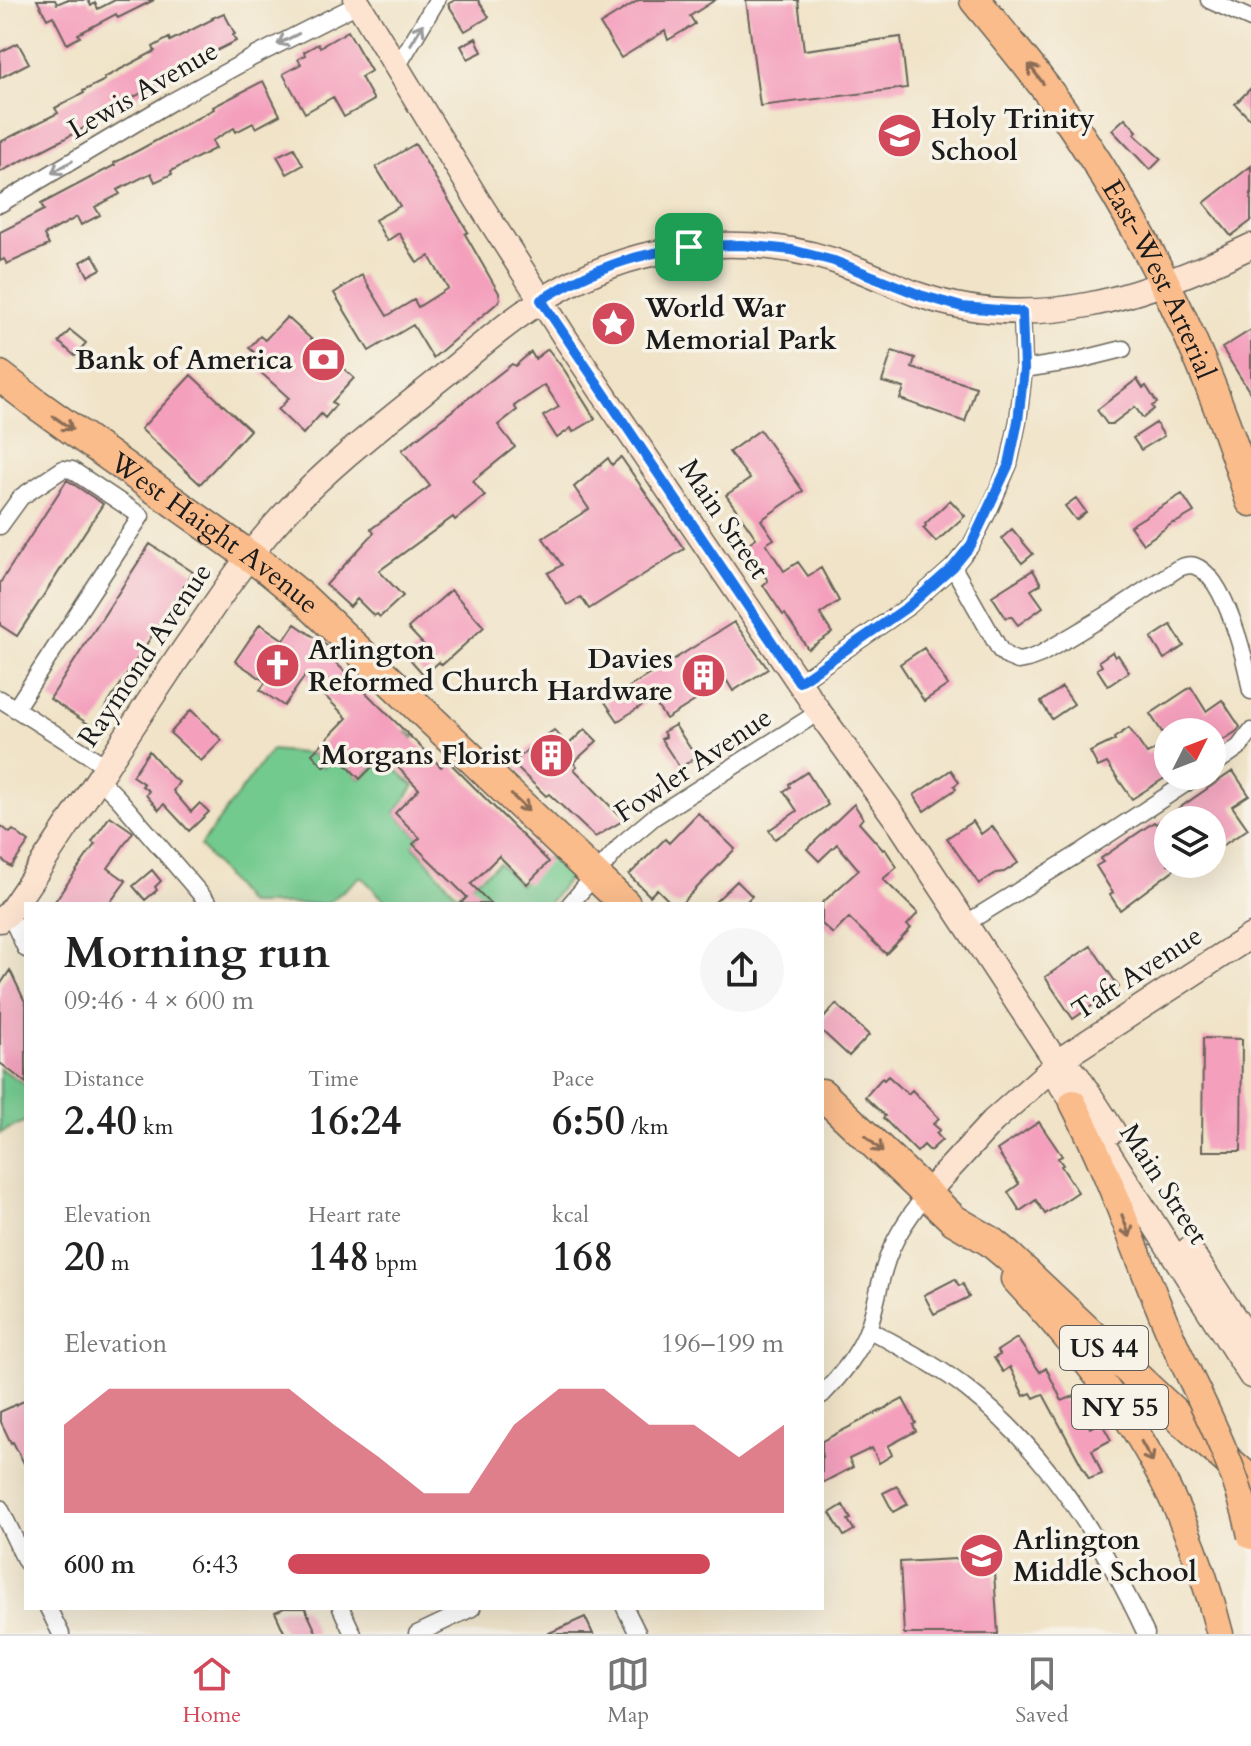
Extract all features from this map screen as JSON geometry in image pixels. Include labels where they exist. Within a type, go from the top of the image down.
[{"type":"highway","name":"East-West Arterial","points":[[975,0],[1029,65],[1079,135],[1125,209],[1165,283],[1210,382],[1251,501]]},
{"type":"highway","name":"West Haight Avenue","points":[[0,376],[292,588],[623,902]]},
{"type":"highway","name":"US 44","points":[[824,1096],[954,1220],[990,1241],[1008,1256],[1251,1481]]},
{"type":"main road","points":[[1073,1103],[1105,1169],[1156,1304],[1229,1462],[1251,1536]]},
{"type":"main road","name":"NY 55","points":[[954,1220],[1050,1318],[1121,1409],[1164,1483],[1188,1535],[1220,1634]]},
{"type":"street","points":[[397,67],[437,0]]},
{"type":"street","points":[[1209,0],[1251,19]]},
{"type":"street","name":"Main Street","points":[[357,2],[541,300],[819,712],[901,826],[1057,1063],[1059,1078],[1073,1103],[1104,1146],[1251,1376]]},
{"type":"street","name":"Lewis Avenue","points":[[0,204],[171,102],[357,2]]},
{"type":"street","name":"Raymond Avenue","points":[[0,940],[4,916],[250,556],[296,502],[330,470],[541,300],[600,269],[650,253],[689,247],[742,245],[792,250],[834,261],[920,295],[962,307],[1048,311],[1098,304],[1142,292],[1251,246]]},
{"type":"street","points":[[799,682],[909,606],[953,567],[971,545],[1009,464],[1024,369],[1022,312]]},
{"type":"street","points":[[1024,369],[1123,349]]},
{"type":"street","points":[[0,526],[21,497],[63,469],[72,470],[141,516],[15,709]]},
{"type":"street","points":[[953,567],[1000,650],[1018,661],[1055,647],[1182,566],[1193,565],[1203,570],[1211,580],[1232,619],[1246,662],[1251,691]]},
{"type":"street","points":[[0,699],[102,772],[118,798],[207,902]]},
{"type":"street","name":"Fowler Avenue","points":[[572,902],[623,843],[654,817],[819,712]]},
{"type":"street","points":[[1226,756],[1239,747],[1251,731]]},
{"type":"street","points":[[965,924],[1176,790]]},
{"type":"street","points":[[4,916],[24,946]]},
{"type":"street","name":"Taft Avenue","points":[[926,1194],[993,1121],[1057,1063],[1080,1045],[1251,936]]},
{"type":"street","name":"Main Street","points":[[1057,1063],[1072,1070],[1078,1077],[1251,1343]]},
{"type":"street","points":[[824,1393],[845,1368],[868,1329],[895,1239],[926,1194]]},
{"type":"street","points":[[868,1329],[951,1377],[989,1408],[1024,1443],[1085,1522],[1120,1580],[1146,1634]]},
{"type":"street","points":[[0,1508],[24,1558]]},
{"type":"street","points":[[49,1610],[61,1634]]},
{"type":"street","points":[[342,1610],[353,1634]]},
{"type":"street","points":[[417,1634],[468,1610]]},
{"type":"street","points":[[626,1610],[638,1634]]},
{"type":"green space","points":[[407,732],[415,736],[389,763],[414,786],[395,813],[420,838],[413,845],[457,895],[499,863],[520,885],[552,854],[571,876],[550,902],[386,902],[361,876],[329,902],[246,902],[200,846],[271,750],[312,754],[324,767],[336,755],[360,779]]},
{"type":"green space","points":[[0,1068],[24,1084],[24,1122],[0,1133]]},
{"type":"building","points":[[37,0],[55,0],[57,4],[66,0],[88,0],[91,6],[95,3],[98,9],[115,0],[154,0],[118,18],[116,14],[78,34],[80,37],[67,44],[53,16],[47,19]]},
{"type":"building","points":[[455,0],[478,0],[489,17],[465,31],[448,4]]},
{"type":"building","points":[[639,0],[715,0],[690,16],[695,24],[668,40],[665,31],[621,58],[600,24]]},
{"type":"building","points":[[746,0],[798,0],[804,50],[901,37],[907,88],[760,106]]},
{"type":"building","points":[[224,13],[236,41],[0,172],[0,142],[58,113],[55,108],[155,51],[153,47]]},
{"type":"building","points":[[348,31],[371,71],[361,77],[374,100],[344,117],[333,97],[305,113],[283,74],[301,64],[298,59],[305,55],[304,52]]},
{"type":"building","points":[[476,38],[482,52],[468,59],[461,46]]},
{"type":"building","points":[[18,43],[29,63],[0,78],[0,52]]},
{"type":"building","points":[[263,81],[280,115],[256,128],[253,123],[236,132],[234,128],[212,141],[216,148],[171,171],[172,174],[155,182],[151,173],[117,190],[120,194],[95,207],[100,215],[81,225],[77,217],[44,235],[49,245],[7,264],[4,259],[0,261],[0,232],[44,210],[41,204]]},
{"type":"building","points":[[1251,88],[1251,120],[1235,104]]},
{"type":"building","points":[[1125,118],[1137,131],[1134,134],[1161,159],[1150,170],[1112,130]]},
{"type":"building","points":[[415,144],[468,232],[465,234],[500,299],[433,358],[413,325],[369,351],[334,293],[362,275],[387,316],[414,300],[418,307],[448,288],[429,256],[417,263],[399,233],[387,241],[375,220],[400,206],[376,167]]},
{"type":"building","points":[[294,148],[303,165],[287,174],[277,156]]},
{"type":"building","points":[[1251,166],[1251,221],[1231,236],[1204,203]]},
{"type":"building","points":[[93,255],[101,269],[88,276],[81,262]]},
{"type":"building","points":[[287,317],[354,378],[332,402],[336,405],[325,418],[321,414],[303,434],[278,410],[289,398],[247,360],[254,352],[249,348],[260,336],[265,340]]},
{"type":"building","points":[[70,330],[86,343],[75,356],[59,342]]},
{"type":"building","points":[[1251,330],[1251,394],[1222,348]]},
{"type":"building","points":[[548,349],[595,419],[573,432],[571,428],[557,438],[543,416],[559,407],[545,385],[514,406],[517,410],[498,425],[515,447],[473,481],[485,496],[379,571],[403,596],[380,617],[377,614],[374,616],[357,599],[350,607],[326,585],[374,533],[371,529],[430,486],[402,450],[512,364],[515,366],[531,352],[535,359]]},
{"type":"building","points":[[892,351],[915,358],[912,368],[976,387],[965,422],[900,399],[904,388],[882,382]]},
{"type":"building","points":[[191,375],[250,430],[200,484],[141,429]]},
{"type":"building","points":[[1137,379],[1143,388],[1146,386],[1157,403],[1152,406],[1154,409],[1143,418],[1135,407],[1112,424],[1107,424],[1097,410]]},
{"type":"building","points":[[1156,423],[1164,436],[1141,450],[1133,438]]},
{"type":"building","points":[[760,430],[803,491],[761,520],[774,539],[766,544],[784,571],[798,562],[808,576],[821,568],[839,601],[820,614],[832,633],[808,649],[763,585],[768,581],[753,557],[748,560],[740,549],[756,538],[726,495],[750,479],[729,452]]},
{"type":"building","points":[[621,457],[684,549],[589,609],[581,597],[567,605],[548,573],[562,565],[543,538],[589,509],[574,487],[608,458],[612,465]]},
{"type":"building","points":[[67,480],[103,504],[17,636],[0,625],[0,583]]},
{"type":"building","points":[[1182,494],[1194,512],[1143,544],[1130,526]]},
{"type":"building","points":[[1076,498],[1086,512],[1076,520],[1065,506]]},
{"type":"building","points":[[950,500],[965,516],[936,542],[923,528]]},
{"type":"building","points":[[1012,529],[1033,554],[1022,563],[1002,538]]},
{"type":"building","points":[[150,544],[193,572],[93,727],[50,699]]},
{"type":"building","points":[[1033,570],[1041,584],[1031,590],[1043,607],[1018,625],[1011,616],[1006,618],[992,596]]},
{"type":"building","points":[[451,590],[484,627],[442,665],[439,662],[424,675],[407,656],[423,644],[408,628]]},
{"type":"building","name":"Davies Hardware","points":[[734,622],[768,669],[733,691],[727,681],[666,719],[652,699],[618,721],[605,702]]},
{"type":"building","points":[[260,624],[284,640],[295,624],[330,648],[334,652],[331,658],[441,767],[447,760],[549,862],[527,884],[499,856],[471,884],[489,902],[462,902],[467,897],[413,844],[420,838],[395,813],[419,789],[385,754],[360,779],[336,755],[324,767],[312,754],[347,718],[305,676],[284,706],[260,690],[266,682],[235,661]]},
{"type":"building","points":[[1171,625],[1184,646],[1164,659],[1151,638]]},
{"type":"building","points":[[924,648],[948,685],[924,701],[900,664]]},
{"type":"building","points":[[1112,652],[1115,657],[1118,655],[1129,672],[1108,686],[1097,669],[1102,666],[1099,661]]},
{"type":"building","points":[[1062,687],[1074,704],[1052,719],[1041,702]]},
{"type":"building","points":[[1191,687],[1206,711],[1222,700],[1240,727],[1226,738],[1226,718],[1154,720],[1150,714]]},
{"type":"building","points":[[191,710],[222,740],[201,761],[170,733]]},
{"type":"building","points":[[675,725],[696,757],[680,768],[661,739],[666,737],[663,732]]},
{"type":"building","points":[[1129,728],[1147,754],[1154,750],[1154,785],[1132,799],[1107,763],[1098,767],[1090,752]]},
{"type":"building","points":[[585,729],[597,741],[573,763],[577,766],[574,769],[624,820],[595,837],[513,764],[554,730],[568,745]]},
{"type":"building","points":[[149,751],[179,782],[173,791],[191,812],[200,803],[209,812],[189,831],[164,804],[159,810],[146,795],[149,791],[142,786],[144,784],[132,776]]},
{"type":"building","points":[[951,770],[959,782],[954,786],[956,789],[924,811],[914,795]]},
{"type":"building","points":[[1233,771],[1249,795],[1232,806],[1248,829],[1226,843],[1226,806],[1182,806],[1205,790],[1226,790],[1226,776]]},
{"type":"building","points":[[807,772],[828,805],[775,839],[769,830],[797,811],[784,791]]},
{"type":"building","points":[[854,804],[863,818],[859,823],[885,849],[897,867],[883,879],[918,913],[907,925],[911,928],[886,954],[849,918],[833,934],[824,926],[823,902],[859,870],[837,844],[819,861],[807,849]]},
{"type":"building","points":[[698,813],[735,849],[683,902],[670,902],[657,889],[650,896],[629,875],[665,839],[669,843]]},
{"type":"building","points":[[110,816],[133,832],[108,868],[126,881],[110,902],[54,902],[95,844],[92,842]]},
{"type":"building","points":[[973,821],[981,834],[992,826],[1018,863],[979,884],[947,838]]},
{"type":"building","points":[[1154,822],[1154,878],[1163,878],[1120,910],[1096,866],[1103,862],[1100,859]]},
{"type":"building","points":[[0,825],[29,842],[11,867],[0,858]]},
{"type":"building","points":[[152,870],[161,881],[155,887],[157,890],[145,900],[133,886]]},
{"type":"building","points":[[737,881],[752,896],[746,902],[715,902]]},
{"type":"building","points":[[1091,946],[1119,987],[1073,1019],[1045,977]]},
{"type":"building","points":[[10,970],[24,1000],[24,1081],[0,1063],[0,985]]},
{"type":"building","points":[[836,1004],[869,1035],[849,1056],[824,1033],[824,1018]]},
{"type":"building","points":[[1203,1038],[1242,1039],[1241,1151],[1202,1151]]},
{"type":"building","points":[[888,1076],[908,1094],[912,1090],[939,1118],[933,1124],[940,1130],[936,1133],[942,1140],[930,1151],[924,1145],[917,1152],[865,1097],[882,1078],[884,1080]]},
{"type":"building","points":[[1039,1122],[1062,1156],[1058,1158],[1061,1166],[1078,1192],[1045,1214],[1036,1200],[1020,1211],[1008,1192],[1019,1184],[997,1150]]},
{"type":"building","points":[[955,1279],[959,1286],[963,1284],[969,1297],[934,1314],[924,1295]]},
{"type":"building","points":[[1017,1338],[1040,1372],[1046,1368],[1062,1401],[1074,1396],[1090,1428],[1101,1422],[1111,1440],[1092,1450],[1102,1474],[1089,1479],[1043,1394],[1034,1398],[1031,1393],[1024,1396],[1010,1367],[1003,1372],[994,1358],[1000,1355],[997,1351]]},
{"type":"building","points":[[903,1399],[916,1423],[913,1425],[916,1431],[888,1446],[892,1455],[879,1463],[872,1448],[849,1459],[853,1467],[824,1482],[824,1440]]},
{"type":"building","points":[[24,1401],[24,1463],[0,1420],[0,1412]]},
{"type":"building","points":[[897,1486],[908,1504],[893,1512],[883,1493]]},
{"type":"building","points":[[843,1505],[854,1530],[844,1536],[830,1513]]},
{"type":"building","points":[[993,1557],[998,1634],[904,1634],[900,1562]]},
{"type":"building","points":[[306,1610],[317,1634],[285,1634],[275,1612]]},
{"type":"building","points":[[585,1617],[593,1634],[547,1634]]},
{"type":"place","name":"Holy Trinity School","points":[[900,135]]},
{"type":"place","name":"World War Memorial Park","points":[[614,324]]},
{"type":"place","name":"Bank of America","points":[[324,360]]},
{"type":"place","name":"Arlington Reformed Church","points":[[277,666]]},
{"type":"place","name":"Davies Hardware","points":[[704,675]]},
{"type":"place","name":"Morgans Florist","points":[[552,755]]},
{"type":"place","name":"Arlington Middle School","points":[[982,1556]]},
{"type":"route","points":[[742,245],[792,250],[834,261],[939,301],[984,310],[1022,312],[1024,369],[1009,464],[971,545],[953,567],[909,606],[799,682],[541,300],[600,269],[650,253],[689,247],[742,245]]}]
